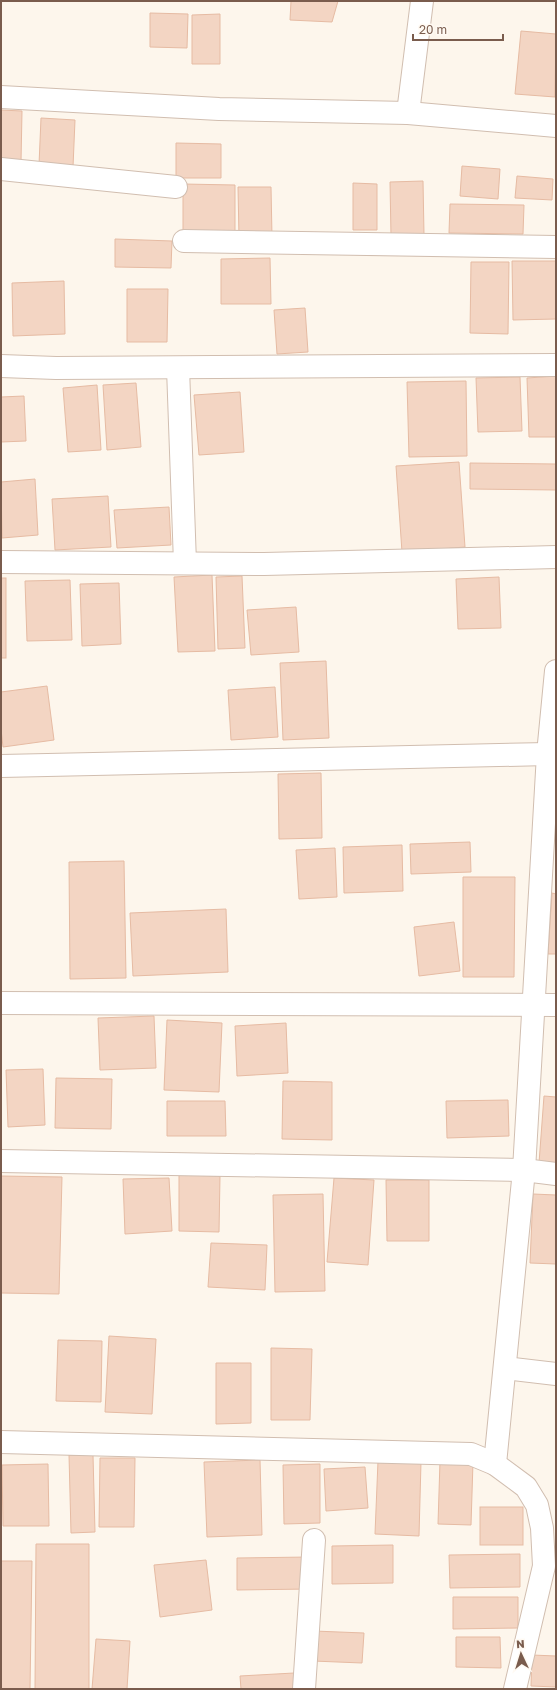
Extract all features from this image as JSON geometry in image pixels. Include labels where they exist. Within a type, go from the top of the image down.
[{"type":"street","points":[[408,113],[422,1]]},
{"type":"street","points":[[1,97],[219,109],[408,113],[556,126]]},
{"type":"street","points":[[1,169],[176,187]]},
{"type":"street","points":[[184,240],[556,247]]},
{"type":"street","points":[[1,366],[56,368],[178,368],[556,365]]},
{"type":"street","points":[[178,368],[185,563]]},
{"type":"street","points":[[1,562],[264,564],[556,557]]},
{"type":"street","points":[[495,1464],[524,1170],[534,1004],[552,778],[548,754],[556,671]]},
{"type":"street","points":[[1,766],[548,754]]},
{"type":"street","points":[[1,1003],[556,1005]]},
{"type":"street","points":[[1,1160],[524,1170],[556,1174]]},
{"type":"street","points":[[505,1368],[556,1374]]},
{"type":"street","points":[[1,1442],[471,1454],[495,1464],[526,1487],[537,1506],[550,1568],[515,1689]]},
{"type":"street","points":[[304,1689],[314,1540]]},
{"type":"building","points":[[291,1],[338,1],[332,22],[290,20]]},
{"type":"building","points":[[150,13],[188,14],[187,48],[150,47]]},
{"type":"building","points":[[220,14],[220,64],[192,64],[192,15]]},
{"type":"building","points":[[521,31],[556,34],[555,97],[515,94]]},
{"type":"building","points":[[1,110],[22,111],[21,162],[1,161]]},
{"type":"building","points":[[41,118],[75,120],[73,167],[39,165]]},
{"type":"building","points":[[176,143],[221,144],[221,178],[176,178]]},
{"type":"building","points":[[462,166],[500,169],[498,199],[460,196]]},
{"type":"building","points":[[517,176],[553,179],[552,200],[515,198]]},
{"type":"building","points":[[423,181],[424,235],[391,236],[390,182]]},
{"type":"building","points":[[353,183],[377,184],[377,230],[353,230]]},
{"type":"building","points":[[183,184],[235,185],[235,236],[183,236]]},
{"type":"building","points":[[238,187],[271,187],[272,237],[239,238]]},
{"type":"building","points":[[450,204],[524,205],[523,234],[449,233]]},
{"type":"building","points":[[115,239],[172,241],[171,268],[115,267]]},
{"type":"building","points":[[270,258],[271,304],[221,304],[221,259]]},
{"type":"building","points":[[512,261],[556,261],[556,319],[513,320]]},
{"type":"building","points":[[471,262],[509,262],[508,334],[470,333]]},
{"type":"building","points":[[64,281],[65,334],[13,336],[12,283]]},
{"type":"building","points":[[127,289],[168,289],[167,342],[127,342]]},
{"type":"building","points":[[305,308],[308,352],[277,354],[274,310]]},
{"type":"building","points":[[556,376],[556,437],[529,437],[527,378]]},
{"type":"building","points":[[520,377],[522,431],[478,432],[476,378]]},
{"type":"building","points":[[466,381],[467,456],[409,457],[407,382]]},
{"type":"building","points":[[136,383],[141,447],[107,450],[103,385]]},
{"type":"building","points":[[97,385],[101,450],[68,452],[63,388]]},
{"type":"building","points":[[240,392],[244,452],[199,455],[194,395]]},
{"type":"building","points":[[24,396],[26,441],[1,442],[1,397]]},
{"type":"building","points":[[459,462],[465,547],[402,552],[396,466]]},
{"type":"building","points":[[470,463],[556,464],[556,490],[470,489]]},
{"type":"building","points":[[35,479],[38,535],[2,538],[1,482]]},
{"type":"building","points":[[108,496],[111,547],[55,550],[52,499]]},
{"type":"building","points":[[169,507],[171,545],[117,548],[114,510]]},
{"type":"building","points":[[212,575],[215,651],[178,652],[174,577]]},
{"type":"building","points":[[242,576],[245,648],[218,649],[216,577]]},
{"type":"building","points":[[499,577],[501,628],[458,629],[456,579]]},
{"type":"building","points":[[1,578],[6,578],[6,658],[1,658]]},
{"type":"building","points":[[70,580],[72,640],[27,641],[25,581]]},
{"type":"building","points":[[119,583],[121,644],[82,646],[80,584]]},
{"type":"building","points":[[296,607],[299,652],[251,655],[247,610]]},
{"type":"building","points":[[326,661],[329,738],[283,740],[280,663]]},
{"type":"building","points":[[47,686],[54,740],[3,747],[1,729],[1,692]]},
{"type":"building","points":[[275,687],[278,737],[231,740],[228,690]]},
{"type":"building","points":[[321,773],[322,838],[279,839],[278,774]]},
{"type":"building","points":[[470,842],[471,872],[411,874],[410,844]]},
{"type":"building","points":[[402,845],[403,891],[344,893],[343,847]]},
{"type":"building","points":[[335,848],[337,897],[299,899],[296,850]]},
{"type":"building","points":[[124,861],[126,978],[70,979],[69,862]]},
{"type":"building","points":[[463,877],[515,877],[514,977],[463,977]]},
{"type":"building","points":[[552,893],[556,894],[556,954],[548,954]]},
{"type":"building","points":[[226,909],[228,972],[133,976],[130,913]]},
{"type":"building","points":[[454,922],[460,971],[419,976],[414,927]]},
{"type":"building","points":[[154,1016],[156,1068],[100,1070],[98,1018]]},
{"type":"building","points":[[167,1020],[222,1023],[219,1092],[164,1090]]},
{"type":"building","points":[[286,1023],[288,1073],[237,1076],[235,1026]]},
{"type":"building","points":[[43,1069],[45,1125],[8,1127],[6,1070]]},
{"type":"building","points":[[56,1078],[112,1079],[111,1129],[55,1128]]},
{"type":"building","points":[[283,1081],[332,1082],[332,1140],[282,1139]]},
{"type":"building","points":[[544,1096],[556,1097],[556,1165],[539,1163]]},
{"type":"building","points":[[508,1100],[509,1136],[447,1138],[446,1101]]},
{"type":"building","points":[[167,1101],[225,1101],[226,1136],[167,1136]]},
{"type":"building","points":[[179,1175],[220,1176],[219,1232],[179,1231]]},
{"type":"building","points":[[1,1176],[62,1177],[59,1294],[1,1293]]},
{"type":"building","points":[[169,1178],[172,1231],[125,1234],[123,1179]]},
{"type":"building","points":[[334,1178],[374,1180],[368,1265],[327,1262]]},
{"type":"building","points":[[386,1180],[429,1180],[429,1241],[387,1241]]},
{"type":"building","points":[[323,1194],[325,1291],[275,1292],[273,1195]]},
{"type":"building","points":[[533,1194],[556,1195],[556,1264],[530,1263]]},
{"type":"building","points":[[211,1243],[267,1245],[265,1290],[208,1287]]},
{"type":"building","points":[[109,1336],[156,1339],[152,1414],[105,1412]]},
{"type":"building","points":[[58,1340],[102,1341],[101,1402],[56,1401]]},
{"type":"building","points":[[271,1348],[312,1349],[310,1420],[271,1420]]},
{"type":"building","points":[[216,1363],[251,1363],[251,1423],[216,1424]]},
{"type":"building","points":[[69,1455],[93,1455],[95,1532],[71,1533]]},
{"type":"building","points":[[100,1458],[135,1458],[134,1527],[99,1527]]},
{"type":"building","points":[[260,1460],[262,1535],[207,1537],[204,1462]]},
{"type":"building","points":[[378,1461],[421,1462],[419,1536],[375,1534]]},
{"type":"building","points":[[440,1461],[473,1462],[471,1525],[438,1524]]},
{"type":"building","points":[[48,1464],[49,1526],[3,1526],[2,1465]]},
{"type":"building","points":[[320,1464],[320,1523],[284,1524],[283,1465]]},
{"type":"building","points":[[365,1467],[368,1508],[326,1511],[324,1469]]},
{"type":"building","points":[[480,1507],[523,1507],[523,1545],[480,1545]]},
{"type":"building","points":[[36,1544],[89,1544],[89,1689],[35,1689]]},
{"type":"building","points":[[393,1545],[393,1583],[332,1584],[332,1546]]},
{"type":"building","points":[[520,1554],[520,1587],[450,1588],[449,1555]]},
{"type":"building","points":[[309,1557],[310,1589],[237,1590],[237,1558]]},
{"type":"building","points":[[206,1560],[212,1610],[160,1617],[154,1565]]},
{"type":"building","points":[[1,1561],[32,1561],[30,1689],[1,1689]]},
{"type":"building","points":[[453,1597],[518,1597],[518,1628],[453,1629]]},
{"type":"building","points":[[314,1631],[364,1633],[362,1663],[313,1661]]},
{"type":"building","points":[[456,1637],[500,1637],[501,1668],[456,1667]]},
{"type":"building","points":[[96,1639],[130,1641],[127,1689],[92,1689]]},
{"type":"building","points":[[532,1655],[556,1656],[556,1687],[531,1686]]},
{"type":"building","points":[[294,1673],[294,1689],[241,1689],[240,1676]]}]
